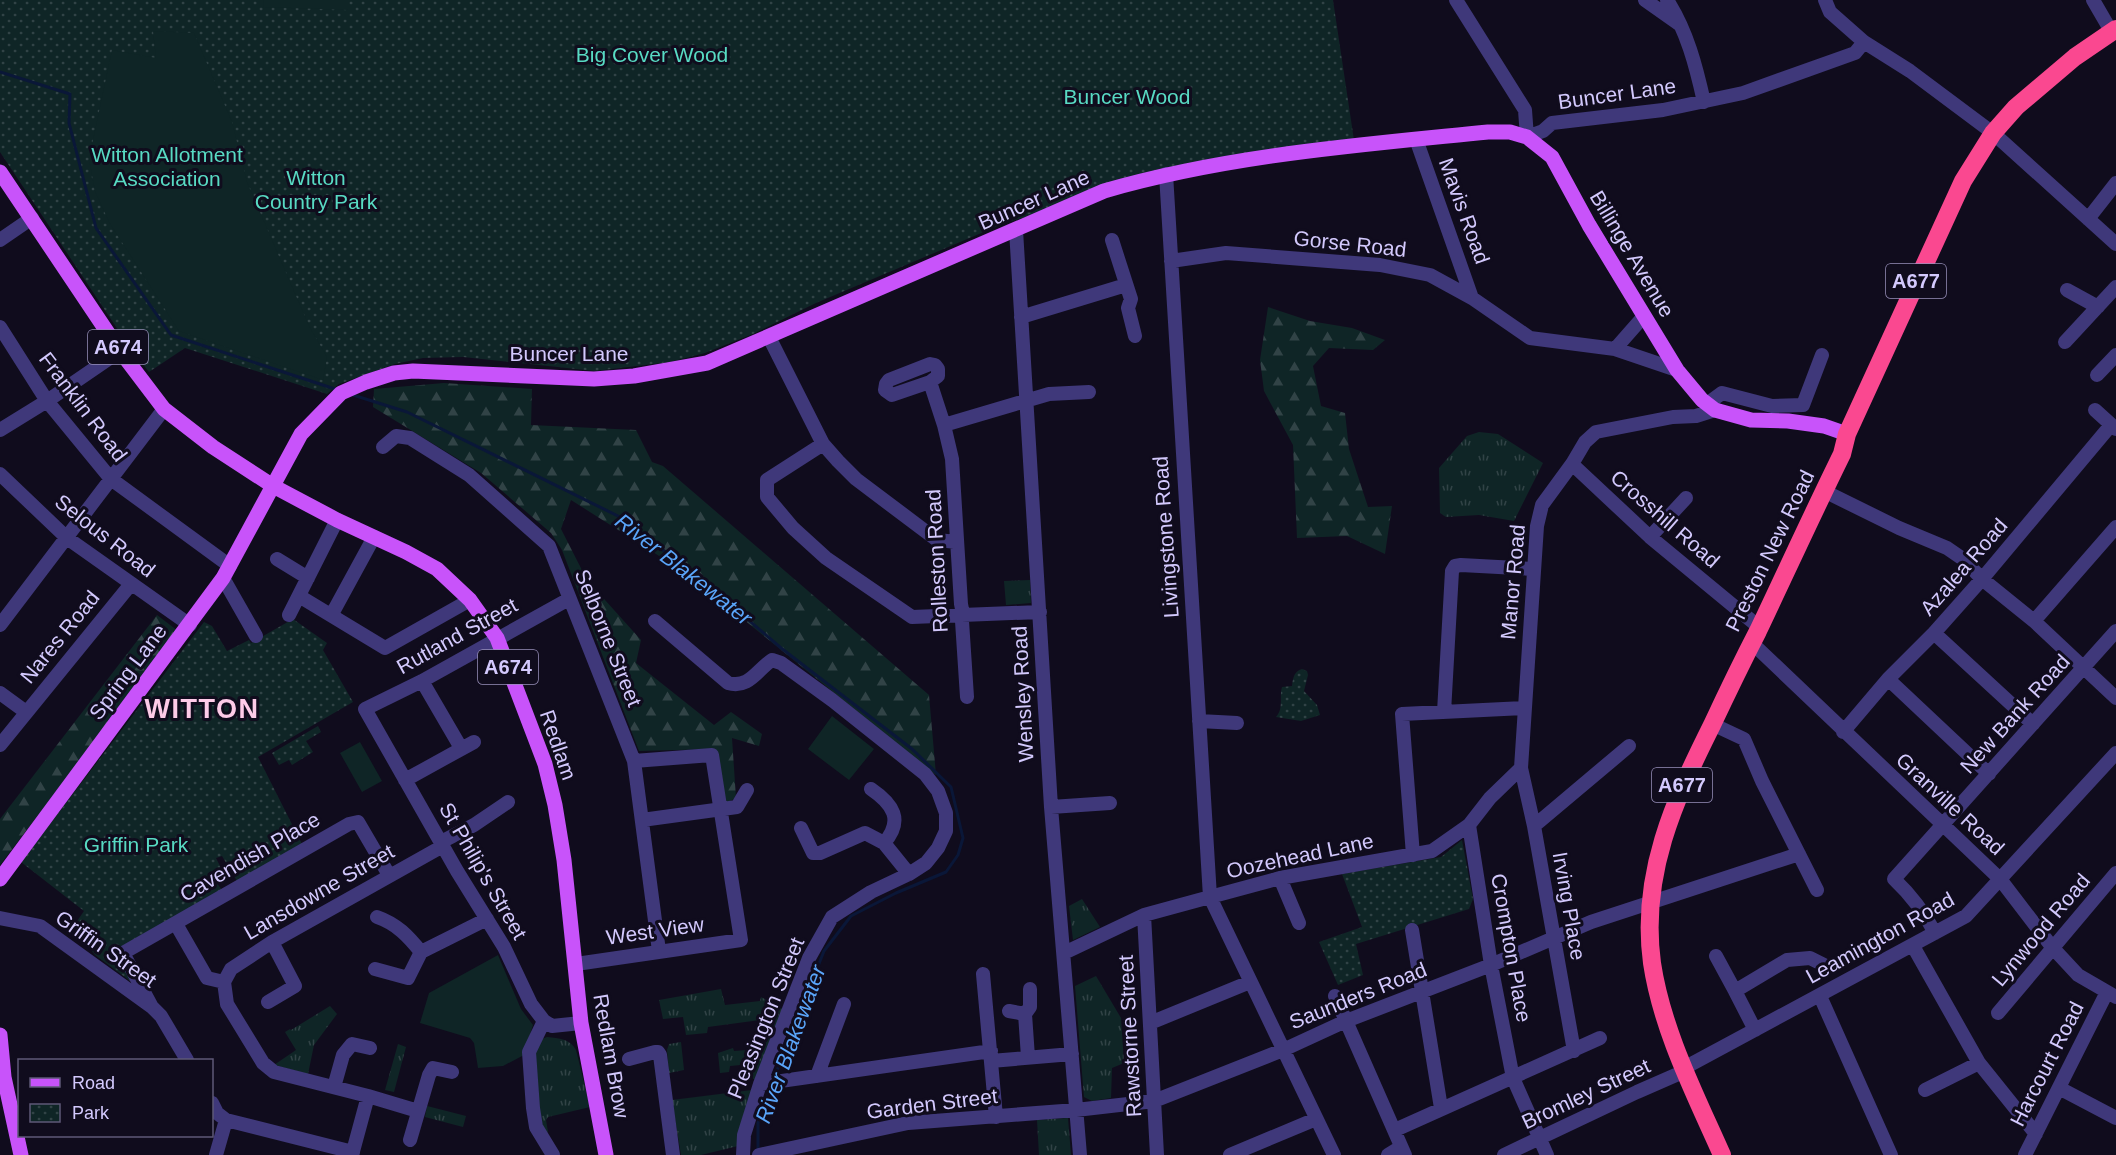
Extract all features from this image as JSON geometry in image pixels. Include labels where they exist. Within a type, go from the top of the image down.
[{"type":"highway","name":"Preston New Road","points":[[1722,1155],[1685,1070],[1657,987],[1650,935],[1657,867],[1666,826],[1677,797],[1842,454],[1847,434],[1963,181],[1994,133],[2016,107],[2075,57],[2114,30]]},
{"type":"main road","name":"Buncer Lane","points":[[273,486],[301,434],[340,393],[366,381],[394,373],[413,370],[594,380],[634,376],[707,363],[1104,191],[1166,174],[1264,157],[1488,132],[1510,132],[1527,137]]},
{"type":"main road","name":"Billinge Avenue","points":[[1527,137],[1552,158],[1589,225],[1677,370],[1711,407]]},
{"type":"main road","name":"A674","points":[[0,172],[120,351],[164,409],[213,447],[273,486]]},
{"type":"main road","points":[[1711,407],[1751,420],[1788,421],[1824,426],[1847,434]]},
{"type":"main road","name":"Redlam","points":[[273,486],[437,569],[470,600],[497,638],[545,764],[555,805],[576,964]]},
{"type":"main road","name":"Spring Lane","points":[[0,876],[190,625],[226,572],[273,486]]},
{"type":"main road","name":"Redlam Brow","points":[[576,964],[581,1023],[606,1155]]},
{"type":"main road","points":[[0,1035],[4,1077],[21,1155]]},
{"type":"street","points":[[1456,0],[1525,110],[1527,137]]},
{"type":"street","points":[[1645,0],[1683,27]]},
{"type":"street","points":[[1667,0],[1683,27],[1696,65],[1704,102]]},
{"type":"street","points":[[1825,0],[1830,12],[1864,42],[1910,71],[1994,133],[2116,244]]},
{"type":"street","points":[[2093,0],[2114,30]]},
{"type":"street","name":"Buncer Lane","points":[[1527,137],[1543,131],[1552,123],[1663,110],[1743,93],[1829,64],[1855,53],[1864,42]]},
{"type":"street","name":"Mavis Road","points":[[1416,140],[1472,297]]},
{"type":"street","name":"Livingstone Road","points":[[1166,174],[1210,897]]},
{"type":"street","points":[[2088,219],[2116,183]]},
{"type":"street","points":[[0,240],[32,218]]},
{"type":"street","name":"Wensley Road","points":[[1016,231],[1051,807],[1080,1155]]},
{"type":"street","points":[[1112,240],[1131,299],[1128,308],[1135,336]]},
{"type":"street","name":"Gorse Road","points":[[1171,261],[1226,253],[1380,265],[1431,276],[1472,297],[1530,338],[1615,348],[1677,370]]},
{"type":"street","points":[[1021,317],[1126,285]]},
{"type":"street","points":[[2065,342],[2116,287]]},
{"type":"street","points":[[2067,290],[2098,307]]},
{"type":"street","points":[[1615,348],[1644,316]]},
{"type":"street","name":"Franklin Road","points":[[0,327],[47,401],[111,479],[226,572]]},
{"type":"street","points":[[770,337],[824,444],[856,479],[895,510],[937,540],[957,542]]},
{"type":"street","points":[[0,430],[120,351]]},
{"type":"street","name":"Manor Road","points":[[1521,768],[1537,526],[1542,505],[1585,442],[1596,432],[1673,417],[1696,416],[1711,407],[1722,393],[1772,406],[1803,405],[1822,355]]},
{"type":"street","points":[[2097,375],[2116,355]]},
{"type":"street","name":"Rolleston Road","points":[[930,382],[952,459],[967,697]]},
{"type":"street","points":[[942,418],[1049,394],[1089,392]]},
{"type":"street","points":[[0,626],[164,409]]},
{"type":"street","points":[[2095,410],[2114,427]]},
{"type":"street","name":"Azalea Road","points":[[1843,732],[1888,679],[1934,633],[1982,579],[2114,427]]},
{"type":"street","name":"Selborne Street","points":[[383,447],[396,436],[410,438],[470,475],[549,546],[634,761],[659,951]]},
{"type":"street","points":[[824,444],[767,480],[767,497],[793,528],[826,558],[912,617],[1040,612]]},
{"type":"street","name":"Crosshill Road","points":[[1573,462],[1755,635]]},
{"type":"street","name":"Selous Road","points":[[0,474],[67,538],[190,625]]},
{"type":"street","points":[[1824,491],[1899,528],[1947,548],[1963,559],[1982,579],[2034,621],[2116,699]]},
{"type":"street","points":[[1650,537],[1686,498]]},
{"type":"street","points":[[289,615],[337,520]]},
{"type":"street","points":[[2034,621],[2116,527]]},
{"type":"street","points":[[332,614],[374,537]]},
{"type":"street","points":[[277,559],[308,578]]},
{"type":"street","points":[[1444,712],[1452,570],[1455,566],[1461,565],[1533,569]]},
{"type":"street","points":[[226,572],[256,636]]},
{"type":"street","name":"Nares Road","points":[[0,745],[131,584]]},
{"type":"street","points":[[299,596],[385,648],[470,600]]},
{"type":"street","name":"Rutland Street","points":[[365,709],[422,681],[569,599]]},
{"type":"street","name":"Pleasington Street","points":[[655,621],[728,684],[737,686],[750,681],[761,667],[772,660],[781,663],[832,700],[925,774],[938,791],[946,813],[946,831],[938,848],[926,863],[909,874],[871,892],[831,917],[809,958],[769,1083],[744,1135],[743,1155]]},
{"type":"street","name":"New Bank Road","points":[[1935,933],[1924,912],[1911,895],[1894,879],[2116,631]]},
{"type":"street","points":[[1934,633],[2033,724]]},
{"type":"street","name":"Granville Road","points":[[1755,635],[1843,732],[2000,879],[2052,947],[2078,975],[2112,994]]},
{"type":"street","points":[[1888,679],[1989,774]]},
{"type":"street","points":[[422,681],[461,748]]},
{"type":"street","points":[[0,693],[26,712]]},
{"type":"street","points":[[1413,855],[1402,714],[1524,708]]},
{"type":"street","name":"St Philip's Street","points":[[365,709],[504,947],[531,1004],[544,1021]]},
{"type":"street","points":[[1199,722],[1237,723]]},
{"type":"street","points":[[1712,724],[1744,739],[1762,781],[1817,890]]},
{"type":"street","points":[[405,780],[474,742]]},
{"type":"street","points":[[1534,826],[1629,746]]},
{"type":"street","name":"Leamington Road","points":[[1685,1070],[1966,916],[2116,753]]},
{"type":"street","points":[[634,761],[712,755],[721,810]]},
{"type":"street","name":"Oozehead Lane","points":[[1064,953],[1144,915],[1280,878],[1432,851],[1469,825],[1490,798],[1521,768]]},
{"type":"street","name":"Irving Place","points":[[1521,768],[1534,826],[1574,1051]]},
{"type":"street","points":[[871,789],[883,797],[895,815],[892,834],[884,843]]},
{"type":"street","points":[[642,819],[737,807],[747,790]]},
{"type":"street","name":"Lansdowne Street","points":[[224,982],[231,969],[272,942],[442,844],[508,802]]},
{"type":"street","points":[[1051,807],[1110,803]]},
{"type":"street","name":"West View","points":[[576,964],[741,940],[721,810]]},
{"type":"street","name":"Cavendish Place","points":[[129,965],[123,953],[349,824],[358,822],[389,875]]},
{"type":"street","name":"Crompton Place","points":[[1469,825],[1491,966],[1513,1078],[1547,1155]]},
{"type":"street","points":[[801,828],[809,856],[865,833],[884,843],[909,874]]},
{"type":"street","name":"Saunders Road","points":[[1076,1110],[1154,1101],[1283,1050],[1346,1021],[1491,966],[1592,922],[1799,854]]},
{"type":"street","name":"Lynwood Road","points":[[1998,1013],[2116,873]]},
{"type":"street","points":[[1280,878],[1299,923]]},
{"type":"street","points":[[1210,897],[1334,1155]]},
{"type":"street","name":"Rawstorne Street","points":[[1144,915],[1157,1155]]},
{"type":"street","points":[[377,917],[388,920],[404,931],[421,952]]},
{"type":"street","name":"Griffin Street","points":[[0,918],[40,926],[153,1007]]},
{"type":"street","points":[[375,969],[408,978],[421,952],[487,919]]},
{"type":"street","points":[[176,924],[207,978],[224,982],[227,1004],[263,1063],[274,1072],[418,1111]]},
{"type":"street","points":[[1412,930],[1441,1108]]},
{"type":"street","points":[[268,1002],[295,986],[272,942]]},
{"type":"street","points":[[1912,946],[1979,1063],[2036,1134]]},
{"type":"street","points":[[1716,956],[1755,1030]]},
{"type":"street","points":[[1735,991],[1787,960],[1810,958],[1826,966]]},
{"type":"street","name":"Griffin Street","points":[[129,965],[186,1059]]},
{"type":"street","points":[[983,974],[996,1117]]},
{"type":"street","points":[[1150,1023],[1250,982]]},
{"type":"street","points":[[1028,1058],[1025,1014],[1030,1007],[1030,989]]},
{"type":"street","name":"Harcourt Road","points":[[2025,1155],[2059,1088],[2112,994]]},
{"type":"street","points":[[1335,996],[1403,1151],[1388,1155]]},
{"type":"street","points":[[1820,996],[1891,1155]]},
{"type":"street","points":[[817,1076],[844,1004]]},
{"type":"street","points":[[1009,1011],[1025,1014]]},
{"type":"street","points":[[552,1155],[536,1127],[529,1052],[544,1021],[552,1026],[581,1023]]},
{"type":"street","points":[[1395,1130],[1600,1038]]},
{"type":"street","points":[[334,1087],[343,1055],[352,1044],[370,1048]]},
{"type":"street","points":[[629,1059],[658,1052],[673,1155]]},
{"type":"street","points":[[769,1083],[991,1056],[1028,1058],[1072,1054]]},
{"type":"street","points":[[1925,1090],[1979,1063]]},
{"type":"street","points":[[410,1140],[433,1068],[452,1072]]},
{"type":"street","name":"Bromley Street","points":[[1504,1155],[1685,1070]]},
{"type":"street","points":[[2059,1088],[2116,1118]]},
{"type":"street","points":[[213,1105],[217,1113],[226,1120],[352,1154],[368,1096]]},
{"type":"street","name":"Garden Street","points":[[761,1154],[908,1123],[1076,1110]]},
{"type":"street","points":[[1230,1155],[1316,1119]]},
{"type":"street","points":[[216,1155],[226,1120]]},
{"type":"green space","name":"Witton Country Park","points":[[0,0],[1333,0],[1355,147],[1264,157],[1082,201],[1005,223],[816,303],[753,334],[705,353],[670,362],[595,371],[463,357],[423,358],[395,364],[339,384],[327,394],[185,348],[149,372],[128,345],[0,152]]},
{"type":"green space","points":[[264,0],[348,0],[348,10],[263,7]]},
{"type":"green space","name":"Witton Allotment Association","points":[[153,31],[194,33],[232,122],[247,182],[309,326],[327,357],[323,380],[179,331],[109,222],[95,191],[89,159],[112,50],[156,58]]},
{"type":"green space","points":[[1268,307],[1310,321],[1352,328],[1385,340],[1373,350],[1329,348],[1313,366],[1321,406],[1345,413],[1349,449],[1368,507],[1392,506],[1385,554],[1347,536],[1297,538],[1293,445],[1264,391],[1260,360]]},
{"type":"green space","points":[[444,383],[532,389],[531,425],[636,430],[652,462],[663,466],[929,695],[936,775],[686,573],[571,500],[561,529],[587,580],[641,640],[636,663],[714,725],[731,712],[762,734],[759,746],[732,738],[736,798],[724,804],[714,749],[639,751],[562,550],[551,533],[481,473],[373,407],[374,389]]},
{"type":"green space","points":[[1479,432],[1498,434],[1543,463],[1514,521],[1479,515],[1446,517],[1440,513],[1439,468],[1467,436]]},
{"type":"green space","points":[[1030,580],[1031,603],[1006,605],[1004,581]]},
{"type":"green space","points":[[157,615],[178,631],[0,865],[0,819]]},
{"type":"green space","name":"Griffin Park","points":[[293,619],[327,643],[323,650],[353,702],[258,757],[302,844],[237,881],[222,856],[216,858],[223,872],[213,878],[222,890],[119,949],[137,986],[95,955],[73,927],[84,911],[21,862],[204,622],[212,626],[227,651],[249,640],[251,643]]},
{"type":"green space","points":[[1302,669],[1307,671],[1308,675],[1304,691],[1317,705],[1320,715],[1301,721],[1276,717],[1280,710],[1282,687],[1292,686],[1293,678]]},
{"type":"green space","points":[[832,716],[874,749],[849,780],[808,749]]},
{"type":"green space","points":[[318,726],[321,732],[306,741],[313,752],[292,765],[289,760],[279,765],[272,753]]},
{"type":"green space","points":[[360,742],[382,781],[362,792],[340,753]]},
{"type":"green space","points":[[1462,840],[1473,899],[1469,909],[1356,944],[1363,975],[1338,985],[1319,942],[1362,927],[1342,874],[1441,857]]},
{"type":"green space","points":[[1082,899],[1100,927],[1073,940],[1069,906]]},
{"type":"green space","points":[[498,955],[521,1009],[533,1025],[524,1055],[503,1066],[478,1068],[474,1043],[470,1038],[420,1023],[429,993]]},
{"type":"green space","points":[[1096,976],[1121,1018],[1124,1063],[1112,1068],[1111,1098],[1092,1101],[1084,1097],[1075,986]]},
{"type":"green space","points":[[721,989],[725,1005],[760,1001],[761,997],[783,1009],[776,1028],[761,1029],[760,1020],[708,1027],[707,1033],[686,1035],[683,1017],[663,1019],[659,1000]]},
{"type":"green space","points":[[330,1006],[337,1014],[314,1045],[308,1074],[274,1065],[296,1050],[285,1032]]},
{"type":"green space","points":[[767,1033],[774,1033],[757,1079],[753,1079],[751,1064],[730,1066],[729,1072],[720,1073],[718,1053],[733,1048],[734,1051],[761,1049],[762,1038],[767,1037]]},
{"type":"green space","points":[[547,1037],[567,1041],[574,1046],[590,1107],[548,1117],[546,1120],[548,1132],[545,1134],[541,1125],[535,1051],[542,1039]]},
{"type":"green space","points":[[681,1042],[684,1070],[669,1073],[667,1050],[669,1044]]},
{"type":"green space","points":[[398,1044],[406,1047],[394,1092],[385,1090]]},
{"type":"green space","points":[[752,1090],[738,1146],[701,1155],[681,1155],[672,1100]]},
{"type":"green space","points":[[427,1106],[466,1116],[463,1127],[425,1117]]},
{"type":"green space","points":[[1068,1118],[1071,1155],[1039,1155],[1037,1120]]},
{"type":"waterway","name":"River Blakewater","points":[[0,72],[70,94],[69,123],[96,228],[171,335],[338,390]]},
{"type":"waterway","name":"River Blakewater","points":[[353,395],[407,412],[620,517],[702,580],[781,648],[912,749],[951,787],[963,838],[958,855],[946,872],[896,893],[851,916],[824,951],[774,1078]]},
{"type":"waterway","name":"River Blakewater","points":[[758,1150],[758,1123],[771,1087]]},
{"type":"district","name":"WITTON","points":[[202,709]]},
{"type":"park label","name":"Big Cover Wood","points":[[652,55]]},
{"type":"park label","name":"Buncer Wood","points":[[1127,97]]}]
